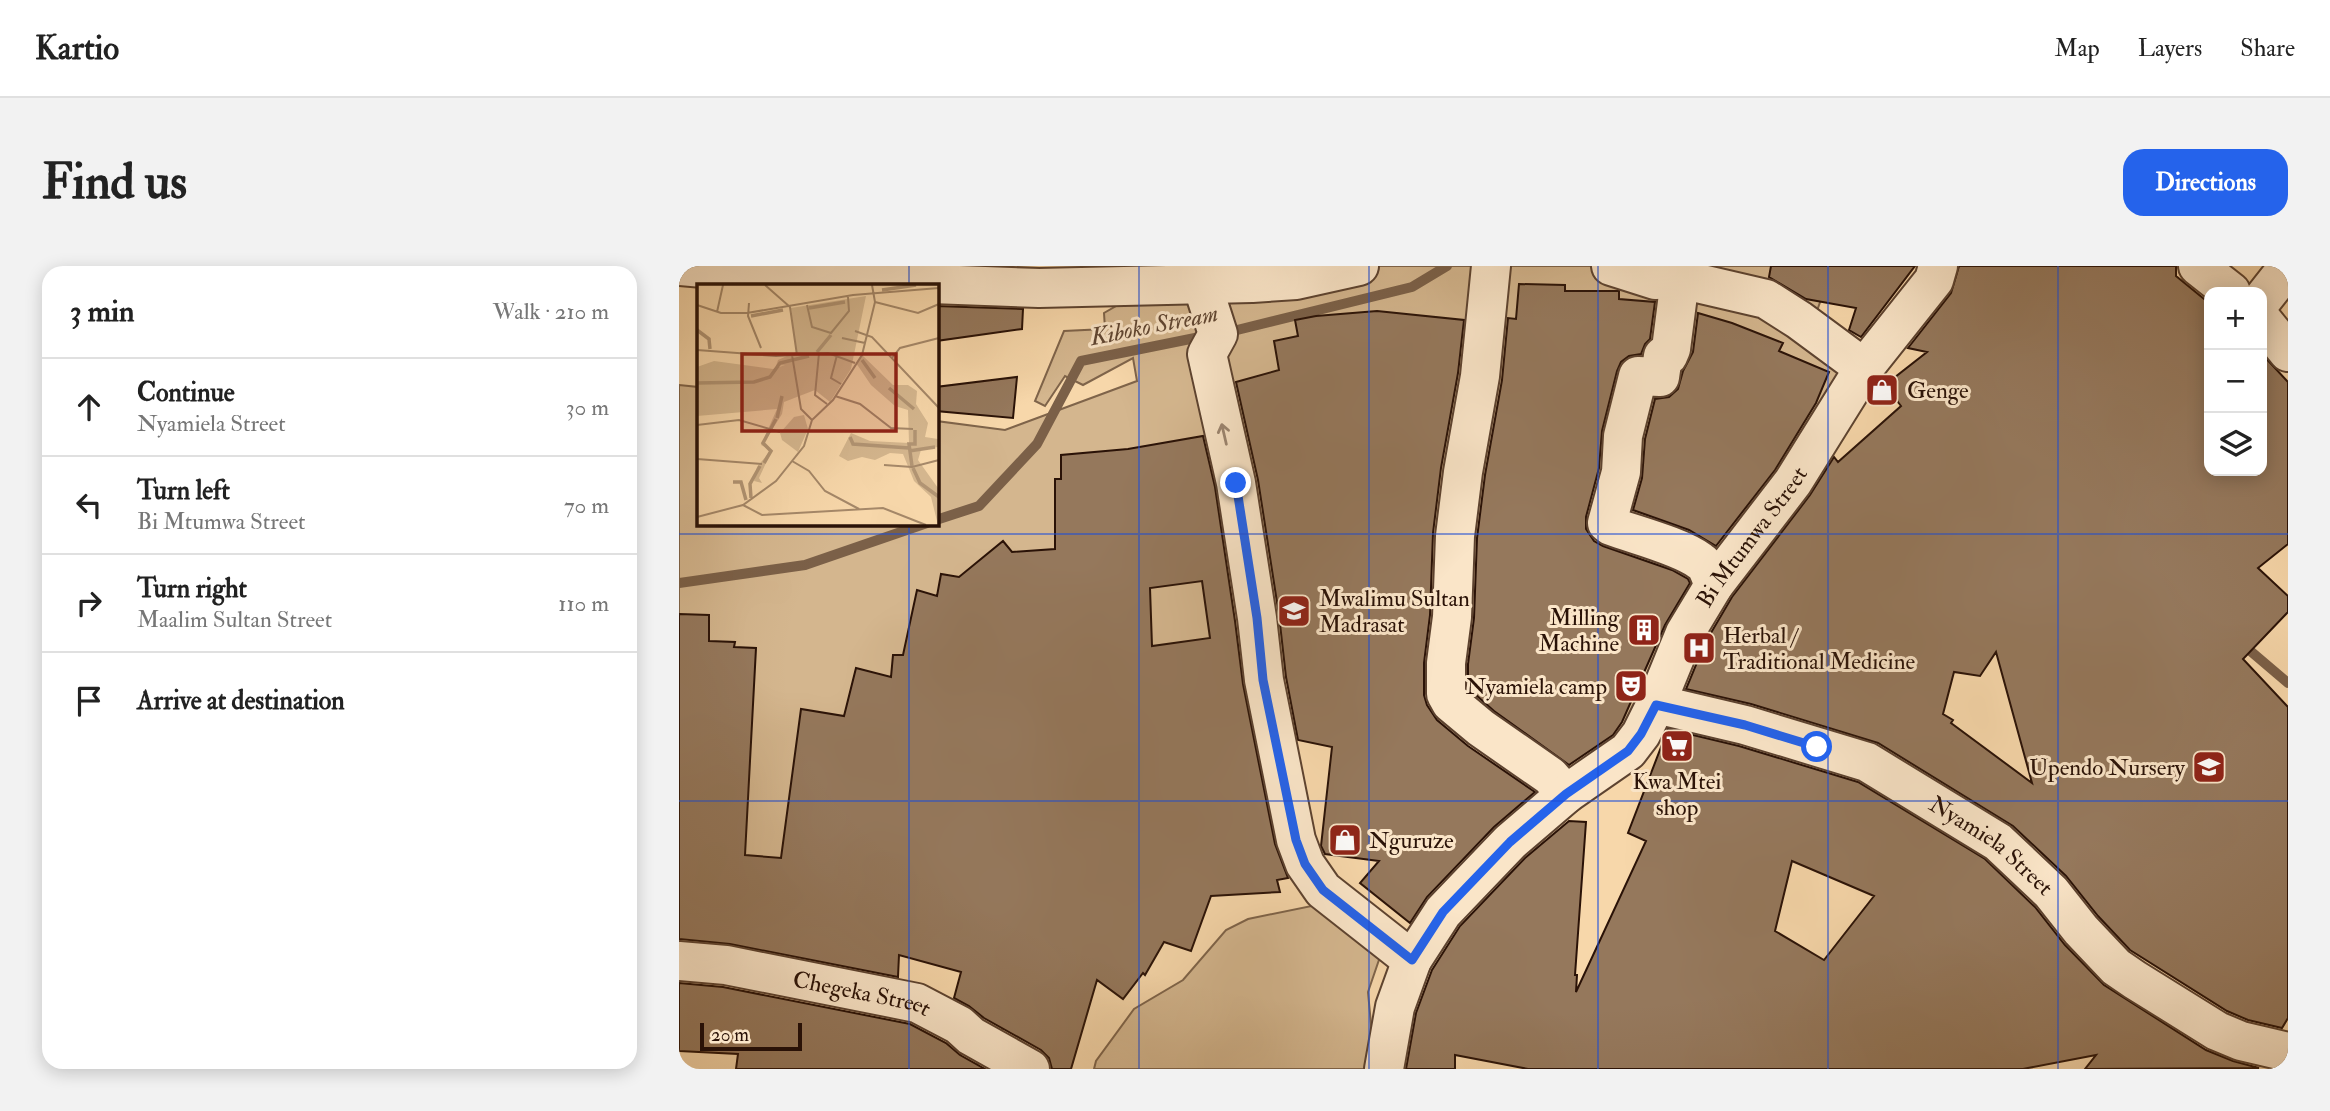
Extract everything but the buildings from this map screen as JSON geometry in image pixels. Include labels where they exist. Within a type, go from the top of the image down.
[{"type":"street","points":[[680,266],[908,284]]},
{"type":"street","points":[[938,285],[1039,288],[1202,284],[1247,275],[1296,280],[1359,266]]},
{"type":"street","points":[[1491,266],[1480,376],[1455,536],[1446,694],[1451,703],[1471,720],[1550,776],[1566,794]]},
{"type":"street","points":[[1611,266],[1655,280],[1766,283],[1800,320],[1864,368]]},
{"type":"street","name":"Bi Mtumwa Street","points":[[1384,1069],[1395,1007],[1412,960],[1443,912],[1510,842],[1566,794],[1628,751],[1641,734],[1656,705],[1685,633],[1714,585],[1793,482],[1864,368],[1934,280],[1938,266]]},
{"type":"street","points":[[2198,266],[2225,287]]},
{"type":"street","points":[[2267,294],[2288,267]]},
{"type":"street","points":[[1680,279],[1671,349],[1668,356],[1663,356],[1660,377],[1639,376],[1623,436],[1621,471],[1607,523],[1700,561],[1714,585]]},
{"type":"street","points":[[1202,284],[1218,334],[1207,355],[1236,483],[1257,618],[1263,680],[1296,840],[1305,864],[1323,890],[1412,960]]},
{"type":"street","points":[[2267,326],[2288,352]]},
{"type":"street","name":"Nyamiela Street","points":[[1656,705],[1745,725],[1867,762],[1998,842],[2051,892],[2081,930],[2116,967],[2217,1031],[2241,1041],[2288,1052]]},
{"type":"street","name":"Chegeka Street","points":[[679,961],[726,965],[917,1003],[959,1025],[971,1035],[1030,1069]]},
{"type":"shaded area","points":[[1291,266],[1833,266],[1813,322],[1838,371],[1822,424],[1607,766],[1545,696],[1447,650],[1376,686],[1280,677],[1216,706],[1099,895],[974,1069],[953,1069],[1045,901],[679,878],[679,385],[697,387],[697,525],[938,525],[938,421],[1005,430],[1137,381],[1133,358],[1083,385],[1065,376],[1045,406],[1035,401],[1064,331],[1105,329],[1104,313],[1118,305]]},
{"type":"shaded area","points":[[1331,902],[1382,951],[1368,992],[1374,1056],[1370,1069],[1094,1069],[1096,1061],[1134,1009],[1183,980],[1226,930],[1248,919]]},
{"type":"waterway","points":[[1086,268],[1124,266]]},
{"type":"waterway","name":"Kiboko Stream","points":[[1225,333],[1412,287],[1447,266]]},
{"type":"waterway","name":"Kiboko Stream","points":[[938,519],[979,506],[1037,444],[1081,361],[1205,336]]},
{"type":"waterway","name":"Kiboko Stream","points":[[679,583],[805,565],[921,525]]},
{"type":"waterway","points":[[2241,643],[2288,683]]},
{"type":"place","name":"Genge","points":[[1882,390]]},
{"type":"place","name":"Mwalimu Sultan Madrasat","points":[[1294,611]]},
{"type":"place","name":"Milling Machine","points":[[1644,630]]},
{"type":"place","name":"Herbal / Traditional Medicine","points":[[1699,648]]},
{"type":"place","name":"Nyamiela camp","points":[[1631,686]]},
{"type":"place","name":"Kwa Mtei shop","points":[[1677,746]]},
{"type":"place","name":"Upendo Nursery","points":[[2209,767]]},
{"type":"place","name":"Nguruze","points":[[1345,840]]},
{"type":"route","points":[[1236,483],[1257,618],[1263,680],[1296,840],[1305,864],[1323,890],[1412,960],[1443,912],[1510,842],[1566,794],[1628,751],[1641,734],[1656,705],[1745,725],[1817,747]]}]
